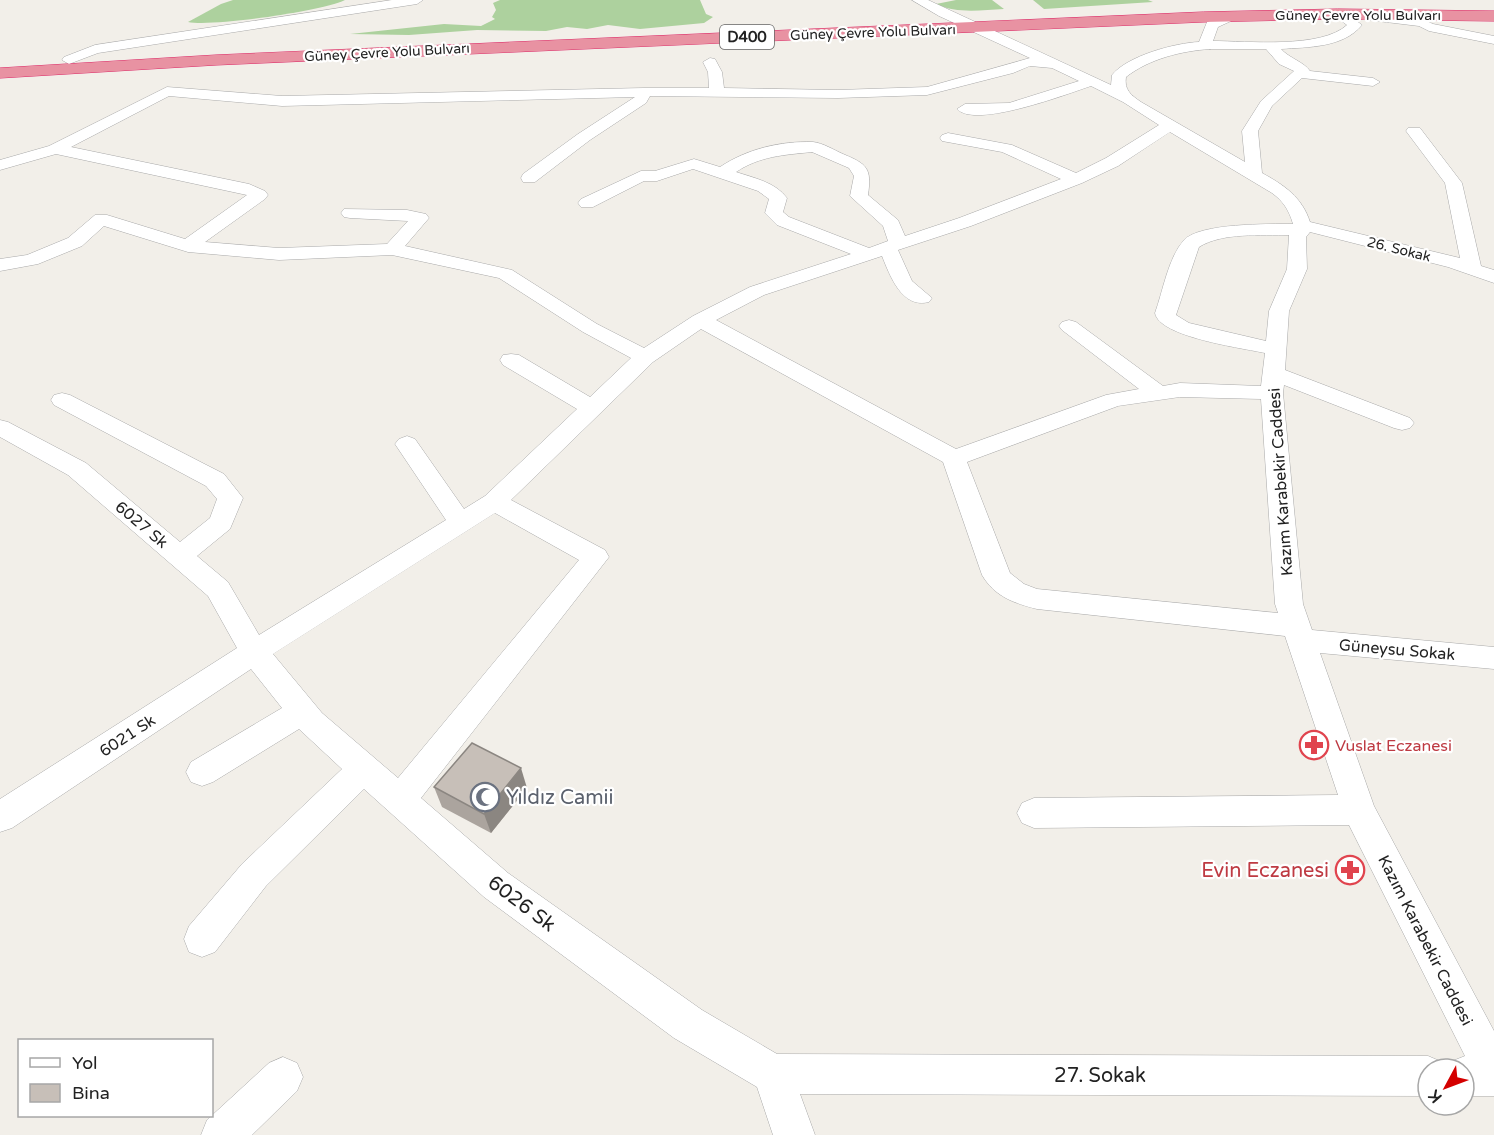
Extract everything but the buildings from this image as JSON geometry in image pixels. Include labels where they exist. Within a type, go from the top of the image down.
[{"type":"highway","name":"Güney Çevre Yolu Bulvarı","points":[[0,66],[69,60],[348,46],[1236,16],[1335,7],[1494,16]]},
{"type":"highway","name":"Güney Çevre Yolu Bulvarı","points":[[0,73],[228,59],[1300,8],[1494,10]]},
{"type":"street","points":[[69,60],[95,49],[417,0]]},
{"type":"street","points":[[918,0],[1127,99],[1254,174],[1289,198],[1297,208],[1302,227]]},
{"type":"street","points":[[1127,99],[1117,87],[1119,75],[1137,64],[1185,48],[1205,45],[1295,45],[1349,32],[1354,25],[1353,22],[1332,3],[1377,2]]},
{"type":"street","points":[[1335,7],[1422,23],[1429,27],[1494,40]]},
{"type":"street","points":[[1205,45],[1212,25],[1236,16]]},
{"type":"street","points":[[1271,46],[1284,61],[1303,70],[1302,74]]},
{"type":"street","points":[[710,62],[715,72],[717,94]]},
{"type":"street","points":[[0,165],[55,149],[167,91],[282,101],[644,92],[717,94],[927,91],[1008,70],[1028,62],[1056,64]]},
{"type":"street","points":[[1254,174],[1250,131],[1266,104],[1302,74],[1373,82]]},
{"type":"street","points":[[955,104],[1010,108],[1092,81]]},
{"type":"street","points":[[927,91],[994,122]]},
{"type":"street","points":[[529,178],[584,137],[641,100],[644,92]]},
{"type":"street","name":"6021 Sk","points":[[0,817],[254,652],[494,502],[645,357],[700,320],[758,291],[965,222],[1076,179],[1112,162],[1169,125]]},
{"type":"street","points":[[1414,131],[1452,183],[1472,270]]},
{"type":"street","points":[[948,138],[1010,142],[1076,179]]},
{"type":"street","points":[[723,173],[744,159],[770,151],[814,147],[856,165],[862,176],[859,196],[892,224],[885,249],[903,284],[922,298]]},
{"type":"street","points":[[55,149],[249,189],[259,195],[188,246]]},
{"type":"street","points":[[587,203],[641,176],[657,176],[674,168],[694,164],[764,187],[778,198],[774,213],[783,221],[885,249]]},
{"type":"street","points":[[350,213],[407,215],[420,218],[392,249]]},
{"type":"street","points":[[0,266],[31,260],[75,242],[102,219],[188,246],[236,252],[279,254],[392,249],[505,274],[590,328],[645,357]]},
{"type":"street","name":"26. Sokak","points":[[1274,372],[1171,323],[1166,318],[1189,247],[1200,237],[1302,227],[1424,255],[1494,277]]},
{"type":"street","name":"Kazım Karabekir Caddesi","points":[[1302,227],[1297,237],[1297,269],[1279,311],[1274,372],[1289,604],[1359,810],[1494,1074]]},
{"type":"street","points":[[700,320],[954,458],[1114,400],[1274,372],[1401,423]]},
{"type":"street","points":[[1069,326],[1158,393]]},
{"type":"street","points":[[511,360],[592,408]]},
{"type":"street","points":[[62,400],[215,480],[230,498],[221,523],[180,556]]},
{"type":"street","name":"6027 Sk","points":[[0,427],[77,469],[218,589],[254,652]]},
{"type":"street","points":[[407,444],[460,522]]},
{"type":"street","name":"Güneysu Sokak","points":[[954,458],[996,575],[1016,594],[1037,599],[1494,658]]},
{"type":"street","points":[[400,800],[596,556],[494,502]]},
{"type":"street","name":"6026 Sk","points":[[254,652],[302,712],[496,885],[688,1024],[772,1074]]},
{"type":"street","points":[[201,772],[302,712]]},
{"type":"street","points":[[202,939],[254,875],[364,768]]},
{"type":"street","points":[[1034,813],[1359,810]]},
{"type":"street","points":[[772,1074],[794,1135]]},
{"type":"street","name":"27. Sokak","points":[[772,1074],[1416,1076]]},
{"type":"street","points":[[1476,1075],[1494,1074]]},
{"type":"street","points":[[222,1135],[283,1077]]},
{"type":"green space","points":[[233,0],[345,0],[314,9],[267,17],[220,22],[188,22]]},
{"type":"green space","points":[[500,0],[700,0],[706,14],[713,17],[704,23],[640,29],[608,25],[587,29],[567,27],[546,31],[477,30],[409,35],[350,34],[444,24],[481,26],[495,19],[492,17],[496,10],[493,3]]},
{"type":"green space","points":[[956,0],[992,0],[1004,9],[961,10],[936,4]]},
{"type":"green space","points":[[1033,0],[1148,0],[1153,2],[1044,9]]},
{"type":"place","name":"Vuslat Eczanesi","points":[[1314,745]]},
{"type":"place","name":"Yıldız Camii","points":[[485,797]]},
{"type":"place","name":"Evin Eczanesi","points":[[1350,870]]}]
